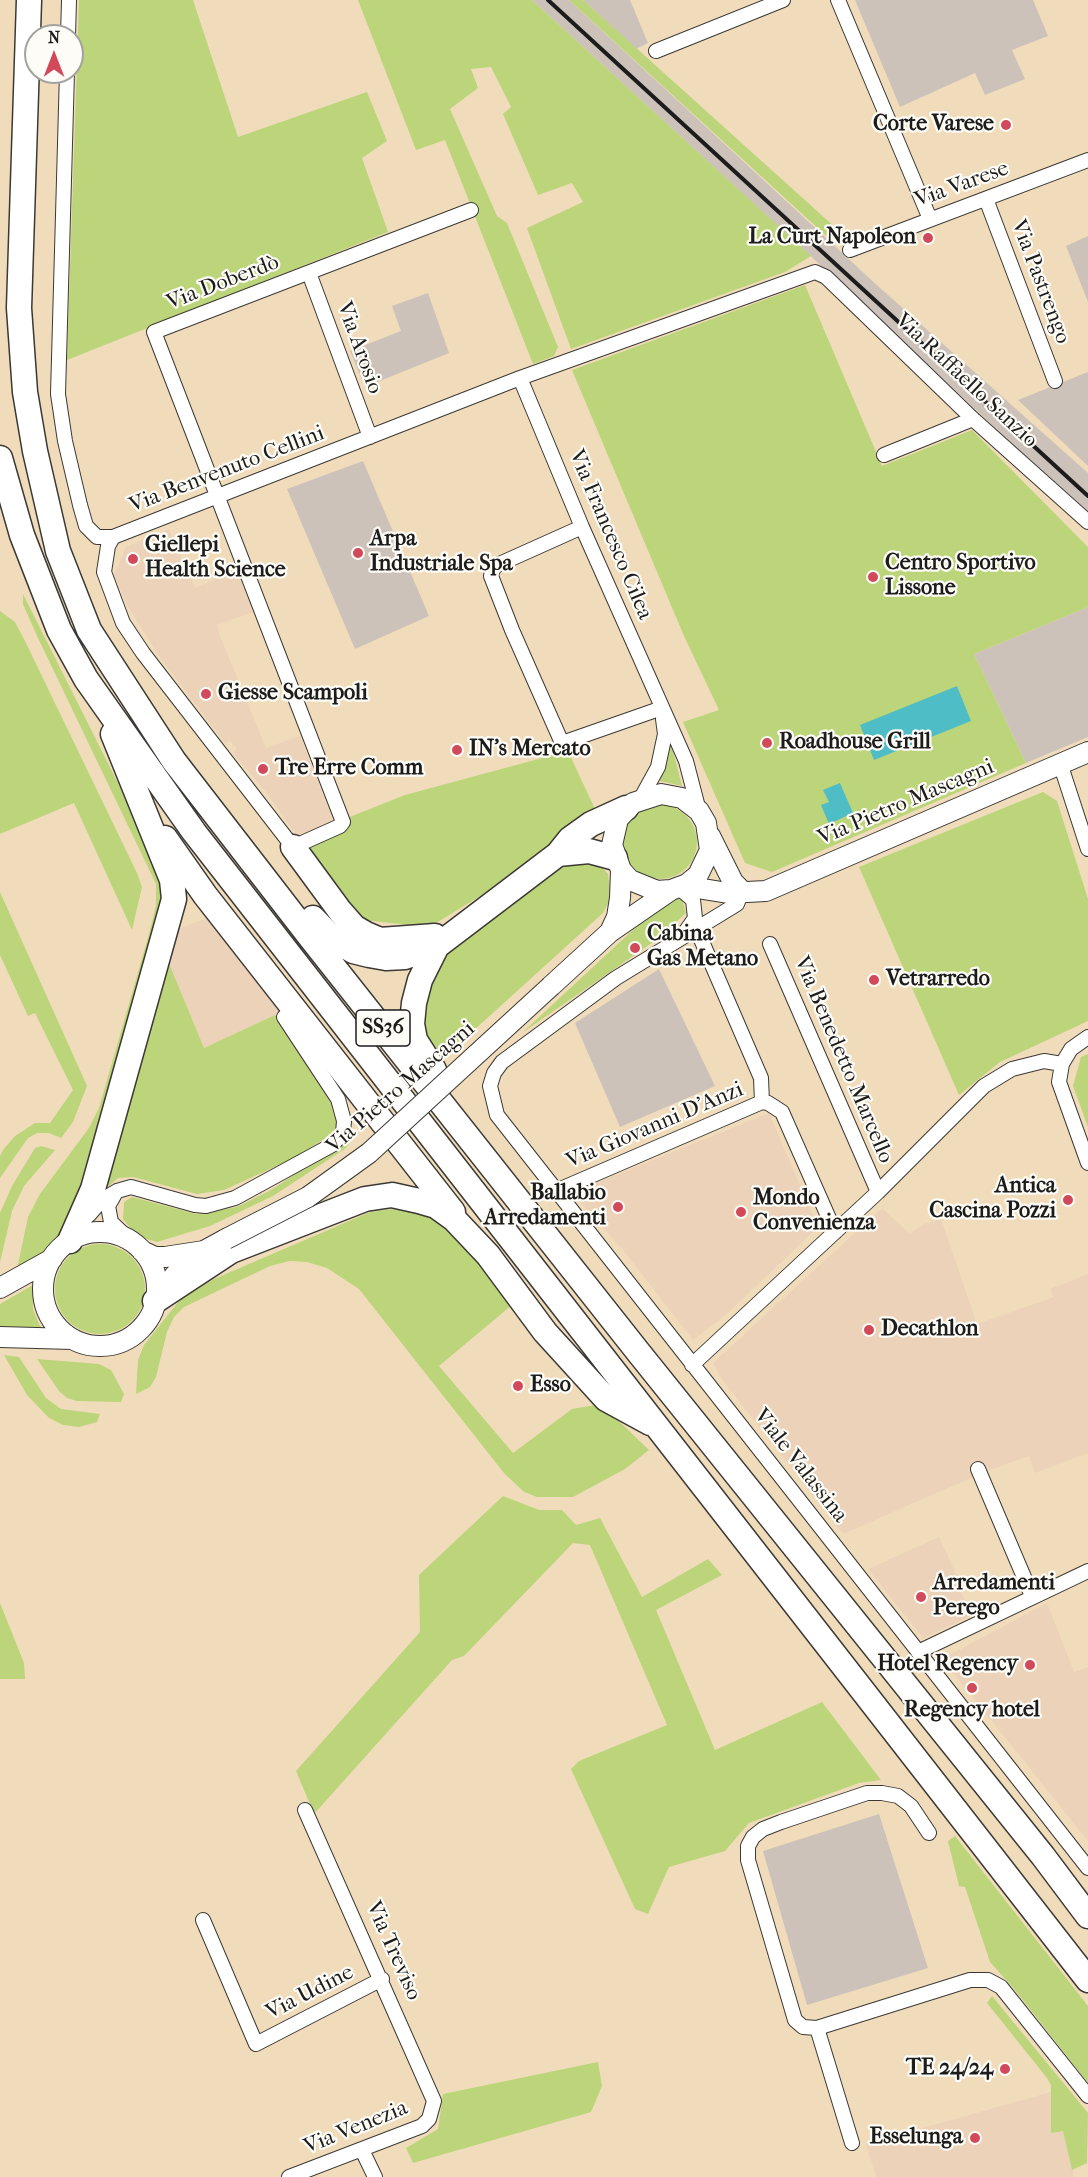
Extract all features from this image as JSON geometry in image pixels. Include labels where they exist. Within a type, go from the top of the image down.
[{"type":"highway","name":"SS36","points":[[29,0],[20,308],[25,392],[47,508],[58,551],[89,630],[174,760],[222,823],[639,1353],[1043,1856],[1088,1916]]},
{"type":"highway","name":"SS36","points":[[0,458],[32,564],[59,630],[94,691],[201,842],[399,1099],[659,1427],[1088,1980]]},
{"type":"highway","points":[[70,1241],[84,1213],[98,1171],[174,899],[172,880],[94,691]]},
{"type":"highway","points":[[222,823],[333,939],[353,951],[386,958],[405,957],[446,940],[558,854],[570,839],[591,824],[634,803]]},
{"type":"highway","points":[[142,804],[219,914],[488,1255],[545,1332],[606,1399],[659,1427]]},
{"type":"highway","points":[[293,848],[354,927],[380,940],[446,940]]},
{"type":"highway","points":[[558,854],[589,851],[618,864]]},
{"type":"highway","points":[[446,940],[420,980],[414,1003],[415,1040],[424,1058],[573,1245],[639,1353]]},
{"type":"highway","points":[[156,1301],[231,1251],[365,1199],[392,1195],[436,1206],[454,1219],[488,1255]]},
{"type":"main road","name":"Via Pietro Mascagni","points":[[618,864],[630,880],[643,888],[697,888],[728,893],[766,891],[1088,752]]},
{"type":"main road","points":[[610,932],[617,917],[618,864],[614,831],[634,803],[651,795],[672,795],[682,798],[699,811],[733,882],[742,891]]},
{"type":"main road","name":"Via Pietro Mascagni","points":[[156,1301],[175,1275],[204,1251],[308,1197],[369,1154],[610,932],[679,887],[705,863],[710,850],[710,836]]},
{"type":"main road","points":[[0,1288],[52,1258],[70,1241],[98,1232],[117,1235],[138,1247],[153,1269],[156,1301],[143,1327],[128,1339],[100,1346],[73,1339],[0,1337]]},
{"type":"main road","name":"Via Pietro Mascagni","points":[[138,1247],[155,1257],[204,1251]]},
{"type":"main road","points":[[52,1258],[44,1282],[46,1307],[54,1322],[73,1339]]},
{"type":"street","points":[[68,24],[69,0]]},
{"type":"street","points":[[656,51],[783,0]]},
{"type":"street","points":[[838,0],[930,219]]},
{"type":"street","name":"Via Benvenuto Cellini","points":[[67,84],[58,394],[65,441],[86,526],[97,537],[113,537],[520,378],[815,273]]},
{"type":"street","name":"Via Varese","points":[[850,250],[1088,160]]},
{"type":"street","name":"Via Pastrengo","points":[[986,199],[1055,381]]},
{"type":"street","name":"Via Doberdò","points":[[217,496],[154,332],[471,210]]},
{"type":"street","name":"Via Arosio","points":[[309,273],[370,437]]},
{"type":"street","name":"Via Raffaello Sanzio","points":[[815,273],[826,277],[973,419],[1088,522]]},
{"type":"street","name":"Via Francesco Cilea","points":[[520,378],[582,527],[686,761],[699,811]]},
{"type":"street","points":[[884,455],[973,419]]},
{"type":"street","points":[[113,537],[104,559],[104,572],[123,623],[143,653],[293,848],[340,826],[343,822],[217,496]]},
{"type":"street","points":[[582,527],[495,566],[490,576],[512,630],[562,743],[662,708]]},
{"type":"street","name":"Via Francesco Cilea","points":[[634,803],[658,767],[664,734],[662,708]]},
{"type":"street","points":[[1060,763],[1088,849]]},
{"type":"street","name":"Via Pietro Mascagni","points":[[679,887],[693,900],[695,918],[680,939]]},
{"type":"street","name":"Via Pietro Mascagni","points":[[490,1086],[494,1073],[502,1062],[616,978],[737,904],[742,891]]},
{"type":"street","name":"Via Giovanni D'Anzi","points":[[697,930],[761,1078],[762,1102]]},
{"type":"street","name":"Via Benedetto Marcello","points":[[770,944],[878,1192]]},
{"type":"street","points":[[70,1241],[97,1206],[117,1191],[131,1186],[181,1203],[206,1206],[235,1198],[332,1145],[343,1133],[344,1127],[338,1099],[284,1017]]},
{"type":"street","points":[[1088,1037],[1071,1049],[1062,1064],[1059,1082],[1088,1163]]},
{"type":"street","points":[[693,1365],[878,1192],[984,1086],[1012,1069],[1044,1061],[1062,1064]]},
{"type":"street","name":"Viale Valassina","points":[[490,1086],[497,1115],[1088,1868]]},
{"type":"street","name":"Via Giovanni D'Anzi","points":[[556,1191],[762,1102],[775,1106],[782,1112],[835,1232]]},
{"type":"street","points":[[117,1191],[108,1206],[111,1222],[138,1247]]},
{"type":"street","points":[[978,1469],[1032,1596]]},
{"type":"street","points":[[918,1652],[1088,1571]]},
{"type":"street","points":[[929,1833],[911,1806],[898,1796],[867,1793],[763,1829],[753,1837],[748,1846],[748,1860],[795,2020],[803,2027],[817,2028],[970,1980],[988,1980],[1000,1987],[1087,2095]]},
{"type":"street","name":"Via Treviso","points":[[305,1810],[432,2092],[432,2112]]},
{"type":"street","name":"Via Udine","points":[[203,1920],[256,2044],[382,1979]]},
{"type":"street","points":[[817,2028],[852,2143]]},
{"type":"street","name":"Via Venezia","points":[[289,2177],[422,2126],[432,2112]]},
{"type":"street","points":[[362,2150],[375,2177]]},
{"type":"shaded area","points":[[532,0],[569,0],[879,287],[1088,473],[1088,515],[891,330]]},
{"type":"shaded area","points":[[583,0],[630,0],[648,43],[636,49]]},
{"type":"shaded area","points":[[855,0],[1033,0],[1048,36],[1012,50],[1025,79],[985,95],[975,73],[900,107]]},
{"type":"shaded area","points":[[1088,236],[1088,302],[1066,246]]},
{"type":"shaded area","points":[[428,293],[449,353],[365,387],[350,351],[401,331],[392,306]]},
{"type":"shaded area","points":[[1088,372],[1088,466],[1018,400]]},
{"type":"shaded area","name":"Arpa Industriale Spa","points":[[363,461],[429,616],[355,649],[287,489]]},
{"type":"shaded area","points":[[169,529],[195,588],[237,571],[253,612],[217,625],[220,636],[266,748],[300,736],[334,823],[297,836],[266,792],[234,755],[236,747],[230,741],[225,743],[161,659],[127,605],[114,575],[126,547]]},
{"type":"shaded area","points":[[1088,607],[1088,737],[1026,763],[974,654]]},
{"type":"shaded area","points":[[212,916],[284,1011],[204,1048],[168,961],[176,930]]},
{"type":"shaded area","points":[[659,969],[715,1086],[620,1127],[575,1023]]},
{"type":"shaded area","points":[[769,1113],[818,1227],[728,1313],[693,1340],[624,1251],[572,1193]]},
{"type":"shaded area","points":[[882,1208],[910,1234],[924,1224],[941,1219],[977,1324],[1054,1297],[1050,1289],[1088,1274],[1088,1453],[1035,1473],[1029,1456],[987,1471],[843,1534],[721,1378],[713,1363]]},
{"type":"shaded area","points":[[939,1537],[963,1589],[960,1591],[973,1615],[923,1638],[868,1569]]},
{"type":"shaded area","points":[[1047,1603],[1074,1672],[1088,1667],[1088,1841],[942,1659]]},
{"type":"shaded area","points":[[879,1814],[928,1968],[807,2005],[763,1851]]},
{"type":"shaded area","name":"Esselunga","points":[[1051,2092],[1051,2133],[1063,2130],[1074,2177],[876,2177],[866,2144]]},
{"type":"green space","points":[[79,0],[193,0],[238,137],[367,92],[387,141],[362,158],[388,232],[67,360],[76,84],[84,84],[84,24],[78,24]]},
{"type":"green space","points":[[358,0],[532,0],[811,256],[785,272],[571,349],[527,228],[583,202],[572,183],[538,195],[503,114],[511,107],[491,67],[471,69],[478,88],[450,109],[497,216],[507,223],[558,347],[554,356],[533,364],[445,140],[416,150]]},
{"type":"green space","points":[[569,0],[583,0],[847,238],[835,244]]},
{"type":"green space","name":"Centro Sportivo Lissone","points":[[805,285],[882,466],[972,430],[1088,547],[1088,607],[974,654],[1026,763],[772,872],[745,863],[683,722],[719,710],[684,636],[572,370]]},
{"type":"green space","points":[[23,594],[154,855],[167,902],[77,1209],[62,1235],[45,1252],[17,1269],[28,1217],[40,1194],[89,1128],[99,1108],[156,905],[156,884],[38,638],[23,604]]},
{"type":"green space","points":[[0,611],[15,622],[25,641],[137,873],[142,887],[132,930],[74,803],[0,834]]},
{"type":"green space","points":[[671,743],[682,786],[656,780]]},
{"type":"green space","points":[[568,751],[595,809],[482,895],[436,923],[408,925],[364,920],[303,844],[302,836],[405,795]]},
{"type":"green space","points":[[1043,792],[1057,801],[1088,899],[1088,1021],[1000,1062],[959,1095],[859,867]]},
{"type":"green space","points":[[653,805],[667,805],[681,811],[691,821],[697,835],[695,856],[681,873],[667,879],[653,879],[639,873],[629,863],[623,849],[623,835],[629,821],[639,811]]},
{"type":"green space","points":[[567,859],[598,863],[608,874],[611,897],[603,913],[439,1062],[423,1033],[422,1006],[442,957]]},
{"type":"green space","points":[[0,892],[87,1086],[73,1122],[61,1138],[49,1133],[37,1133],[28,1138],[0,1178],[0,1156],[3,1150],[15,1136],[35,1123],[50,1123],[73,1090],[35,1013],[28,1016],[0,955]]},
{"type":"green space","points":[[676,898],[682,900],[686,913],[656,940],[522,1033],[664,901]]},
{"type":"green space","points":[[168,961],[204,1048],[275,1015],[332,1105],[337,1124],[334,1133],[292,1159],[224,1190],[197,1194],[133,1177],[118,1178],[100,1194]]},
{"type":"green space","points":[[1088,1054],[1088,1127],[1073,1086],[1081,1057]]},
{"type":"green space","points":[[357,1133],[346,1148],[273,1196],[210,1226],[157,1242],[143,1238],[123,1219],[124,1202],[132,1197],[196,1214],[237,1207],[271,1190]]},
{"type":"green space","points":[[41,1146],[55,1150],[24,1186],[12,1211],[0,1262],[0,1213],[12,1186],[35,1148]]},
{"type":"green space","points":[[393,1209],[436,1217],[479,1262],[512,1305],[439,1366],[513,1453],[572,1409],[601,1404],[649,1450],[625,1469],[573,1497],[537,1497],[524,1492],[504,1473],[359,1289],[327,1268],[307,1262],[290,1261],[270,1266],[184,1307],[174,1317],[167,1332],[156,1377],[150,1387],[136,1394],[138,1360],[144,1345],[183,1296],[214,1279],[370,1212]]},
{"type":"green space","points":[[100,1244],[117,1248],[132,1257],[141,1272],[145,1289],[141,1306],[132,1321],[117,1330],[100,1334],[83,1330],[68,1321],[59,1306],[55,1289],[59,1272],[68,1257],[83,1248]]},
{"type":"green space","points":[[33,1285],[33,1309],[39,1324],[47,1335],[0,1332],[0,1304]]},
{"type":"green space","points":[[4,1355],[19,1357],[46,1398],[61,1409],[100,1414],[97,1422],[79,1427],[63,1425],[49,1418],[27,1395]]},
{"type":"green space","points":[[37,1359],[99,1364],[111,1370],[124,1394],[121,1402],[77,1401],[67,1398],[59,1391]]},
{"type":"green space","points":[[503,1496],[539,1510],[562,1510],[576,1525],[600,1518],[642,1597],[708,1559],[722,1575],[656,1610],[715,1750],[822,1702],[881,1780],[859,1783],[749,1823],[725,1851],[669,1867],[648,1914],[635,1909],[571,1769],[579,1761],[667,1725],[590,1545],[573,1543],[464,1656],[452,1660],[314,1814],[296,1771],[420,1632],[419,1575]]},
{"type":"green space","points":[[0,1603],[24,1663],[25,1679],[0,1679]]},
{"type":"green space","points":[[955,1836],[1088,2006],[1088,2083],[1015,1990],[990,1962],[965,1887],[959,1886],[948,1841]]},
{"type":"green space","points":[[992,1996],[1088,2113],[1087,2163],[1072,2170],[1063,2131],[1051,2133],[1051,2085],[987,2003]]},
{"type":"green space","points":[[598,2062],[602,2086],[591,2112],[413,2163],[406,2148],[438,2129],[443,2094]]},
{"type":"water","points":[[957,686],[971,721],[874,760],[860,725]]},
{"type":"water","points":[[840,783],[853,813],[829,824],[821,805],[829,802],[823,790]]},
{"type":"railway","points":[[548,0],[1088,496]]},
{"type":"place","name":"Corte Varese","points":[[1006,125]]},
{"type":"place","name":"La Curt Napoleon","points":[[928,238]]},
{"type":"place","name":"Arpa Industriale Spa","points":[[358,553]]},
{"type":"place","name":"Giellepi Health Science","points":[[133,559]]},
{"type":"place","name":"Centro Sportivo Lissone","points":[[873,577]]},
{"type":"place","name":"Giesse Scampoli","points":[[206,694]]},
{"type":"place","name":"Roadhouse Grill","points":[[767,743]]},
{"type":"place","name":"IN's Mercato","points":[[457,750]]},
{"type":"place","name":"Tre Erre Comm","points":[[263,769]]},
{"type":"place","name":"Cabina Gas Metano","points":[[635,948]]},
{"type":"place","name":"Vetrarredo","points":[[874,980]]},
{"type":"place","name":"Antica Cascina Pozzi","points":[[1068,1200]]},
{"type":"place","name":"Ballabio Arredamenti","points":[[618,1207]]},
{"type":"place","name":"Mondo Convenienza","points":[[741,1212]]},
{"type":"place","name":"Decathlon","points":[[869,1330]]},
{"type":"place","name":"Esso","points":[[518,1386]]},
{"type":"place","name":"Arredamenti Perego","points":[[921,1597]]},
{"type":"place","name":"Hotel Regency","points":[[1030,1665]]},
{"type":"place","name":"Regency hotel","points":[[972,1688]]},
{"type":"place","name":"TE 24/24","points":[[1005,2069]]},
{"type":"place","name":"Esselunga","points":[[975,2138]]}]
